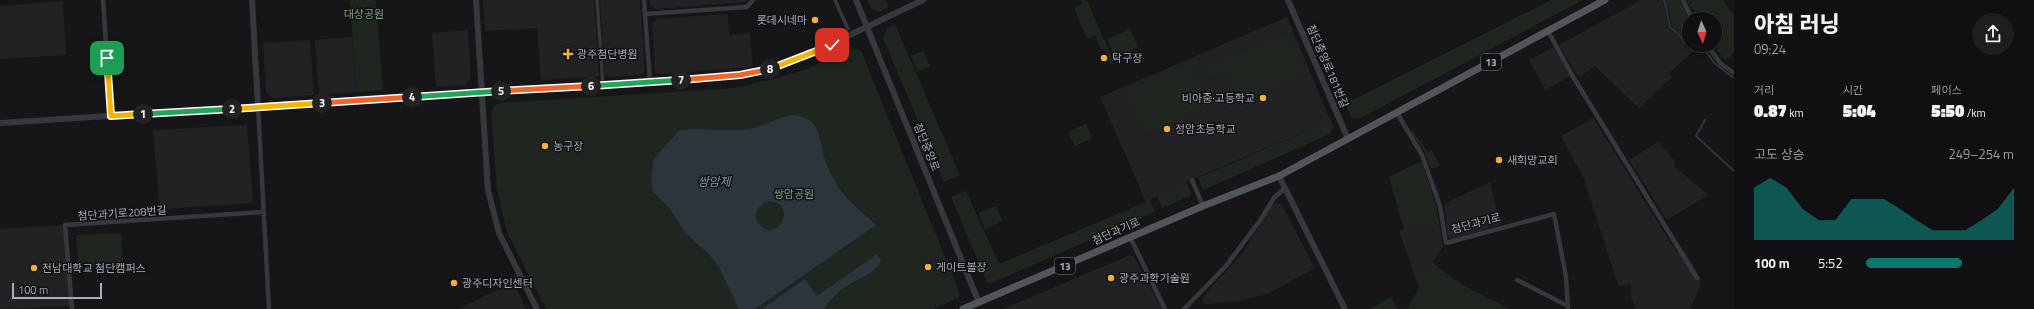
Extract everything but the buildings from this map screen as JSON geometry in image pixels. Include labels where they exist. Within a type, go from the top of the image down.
[{"type":"main road","name":"첨단과기로","points":[[963,309],[1203,206],[1279,176],[1397,114],[1605,0]]},
{"type":"street","points":[[103,0],[111,116]]},
{"type":"street","points":[[252,0],[269,309]]},
{"type":"street","points":[[476,0],[488,190],[499,233],[536,309]]},
{"type":"street","points":[[597,0],[603,85]]},
{"type":"street","points":[[644,0],[650,82]]},
{"type":"street","points":[[645,14],[747,7],[753,0]]},
{"type":"street","points":[[835,0],[848,29]]},
{"type":"street","name":"첨단중앙로","points":[[856,0],[979,303]]},
{"type":"street","points":[[0,123],[740,75],[771,69],[806,56],[923,0]]},
{"type":"street","name":"첨단중앙로181번길","points":[[1288,0],[1348,139]]},
{"type":"street","points":[[1683,0],[1689,12]]},
{"type":"street","points":[[1548,31],[1572,75],[1697,278]]},
{"type":"street","points":[[1712,52],[1721,64],[1734,73]]},
{"type":"street","name":"첨단과기로","points":[[1397,114],[1422,155],[1440,206],[1446,243],[1554,214],[1566,277],[1568,307]]},
{"type":"street","points":[[1279,176],[1345,309]]},
{"type":"street","points":[[1192,180],[1203,206]]},
{"type":"street","points":[[1184,309],[1226,266],[1259,222],[1274,198],[1285,188]]},
{"type":"street","name":"첨단과기로208번길","points":[[72,309],[65,225],[263,212]]},
{"type":"street","points":[[1130,237],[1165,309]]},
{"type":"street","points":[[1517,280],[1568,307]]},
{"type":"shaded area","name":"광주첨단병원","points":[[483,0],[594,0],[599,76],[541,80],[537,28],[485,31]]},
{"type":"shaded area","points":[[600,0],[640,0],[645,70],[641,75],[609,77],[605,74]]},
{"type":"shaded area","points":[[650,0],[748,0],[746,2],[655,9],[650,5]]},
{"type":"shaded area","points":[[1641,0],[1662,0],[1669,29],[1677,35],[1682,42],[1682,52],[1693,52],[1669,73],[1672,77],[1639,108],[1595,66],[1579,78],[1559,45]]},
{"type":"shaded area","points":[[63,1],[66,55],[0,59],[0,6]]},
{"type":"shaded area","points":[[728,14],[729,35],[750,33],[753,67],[658,74],[655,72],[652,24],[656,19]]},
{"type":"shaded area","points":[[1287,17],[1326,110],[1316,127],[1186,182],[1146,202],[1100,97]]},
{"type":"shaded area","points":[[468,30],[471,78],[465,85],[436,87],[432,33]]},
{"type":"shaded area","points":[[352,37],[356,92],[319,95],[315,40]]},
{"type":"shaded area","points":[[310,40],[314,95],[273,98],[266,92],[263,43]]},
{"type":"shaded area","points":[[1554,47],[1570,76],[1545,90],[1529,60]]},
{"type":"shaded area","points":[[1593,118],[1677,253],[1684,250],[1701,279],[1699,289],[1690,309],[1636,309],[1631,298],[1631,284],[1619,287],[1584,179],[1561,136]]},
{"type":"shaded area","points":[[247,125],[253,203],[160,209],[153,130]]},
{"type":"shaded area","points":[[1658,142],[1674,160],[1675,167],[1708,195],[1667,220],[1629,160]]},
{"type":"shaded area","points":[[1490,182],[1500,225],[1452,239],[1448,237],[1444,204]]},
{"type":"shaded area","points":[[1274,202],[1281,204],[1315,268],[1267,294],[1238,301],[1206,304],[1202,302],[1203,297],[1242,254]]},
{"type":"shaded area","points":[[1439,222],[1443,247],[1428,269],[1414,274],[1399,231]]},
{"type":"shaded area","name":"전남대학교 첨단캠퍼스","points":[[65,225],[72,306],[0,309],[0,229]]},
{"type":"shaded area","name":"광주과학기술원","points":[[1130,255],[1134,256],[1162,309],[1003,309]]},
{"type":"shaded area","points":[[513,282],[526,309],[459,309]]},
{"type":"green space","name":"대상공원","points":[[350,0],[376,0],[383,90],[356,92]]},
{"type":"green space","points":[[867,0],[886,0],[889,7],[879,12],[871,9]]},
{"type":"green space","points":[[1080,0],[1087,0],[1114,62],[1110,63],[1104,49],[1101,50],[1095,35],[1087,39],[1074,8],[1082,4]]},
{"type":"green space","points":[[1551,0],[1583,0],[1359,119],[1352,118],[1345,104]]},
{"type":"green space","points":[[1665,0],[1680,0],[1686,12],[1682,12],[1682,39],[1673,28]]},
{"type":"green space","points":[[1723,0],[1734,15],[1734,53],[1725,60],[1719,52],[1722,52],[1722,12],[1695,12],[1687,1]]},
{"type":"green space","points":[[895,24],[960,175],[944,182],[883,38],[887,29]]},
{"type":"green space","points":[[1130,29],[1138,47],[1115,57],[1107,39]]},
{"type":"green space","points":[[1286,34],[1289,36],[1303,70],[1302,74],[1240,100],[1237,99],[1225,71],[1206,79],[1201,68],[1221,60],[1222,63],[1225,59]]},
{"type":"green space","name":"쌍암공원","points":[[852,47],[861,51],[959,291],[959,298],[933,309],[546,309],[507,232],[497,190],[491,111],[495,105],[499,103],[735,88],[789,75],[809,68]]},
{"type":"green space","points":[[923,51],[930,66],[917,72],[911,56]]},
{"type":"green space","points":[[1190,62],[1208,106],[1144,134],[1126,90]]},
{"type":"green space","points":[[1326,110],[1334,127],[1330,134],[1203,190],[1198,178],[1316,127]]},
{"type":"green space","points":[[1086,124],[1092,138],[1075,146],[1068,132]]},
{"type":"green space","points":[[1412,130],[1428,152],[1432,150],[1440,166],[1431,169],[1425,153],[1410,131]]},
{"type":"green space","points":[[1421,161],[1436,205],[1439,222],[1404,230],[1389,177]]},
{"type":"green space","points":[[1186,182],[1192,195],[1162,208],[1157,196]]},
{"type":"green space","points":[[966,191],[999,264],[1146,202],[1149,199],[1155,212],[991,283],[987,282],[951,197]]},
{"type":"green space","points":[[996,206],[1003,221],[985,229],[978,213]]},
{"type":"green space","points":[[121,233],[123,265],[79,268],[76,235]]},
{"type":"green space","points":[[1433,262],[1459,282],[1509,309],[1407,309],[1419,288],[1414,274],[1428,269]]},
{"type":"green space","points":[[1391,297],[1398,309],[1370,309]]},
{"type":"water","name":"쌍암제","points":[[793,115],[809,120],[814,125],[820,137],[826,163],[837,185],[850,201],[876,225],[755,309],[739,309],[720,269],[709,254],[685,233],[670,209],[653,192],[651,179],[653,163],[656,156],[680,130],[748,129]],"holes":[[[769,201],[778,203],[783,208],[784,214],[779,226],[773,229],[767,229],[760,225],[756,218],[759,208]]]},
{"type":"water","points":[[877,254],[881,261],[874,270],[842,289],[824,309],[762,309],[805,279],[817,296]]},
{"type":"waterway","points":[[1664,0],[1670,27],[1679,35],[1684,43],[1690,47],[1699,47],[1708,54],[1714,63],[1734,78]]},
{"type":"waterway","points":[[1705,120],[1696,136],[1734,171]]},
{"type":"place","name":"롯데시네마","points":[[815,20]]},
{"type":"place","name":"광주첨단병원","points":[[568,54]]},
{"type":"place","name":"탁구장","points":[[1104,58]]},
{"type":"place","name":"비아중·고등학교","points":[[1263,98]]},
{"type":"place","name":"정암초등학교","points":[[1167,129]]},
{"type":"place","name":"농구장","points":[[545,146]]},
{"type":"place","name":"새희망교회","points":[[1499,160]]},
{"type":"place","name":"게이트볼장","points":[[928,267]]},
{"type":"place","name":"전남대학교 첨단캠퍼스","points":[[34,268]]},
{"type":"place","name":"광주과학기술원","points":[[1111,278]]},
{"type":"place","name":"광주디자인센터","points":[[454,283]]},
{"type":"route","points":[[107,58],[111,116],[740,75],[771,69],[832,45]]}]
